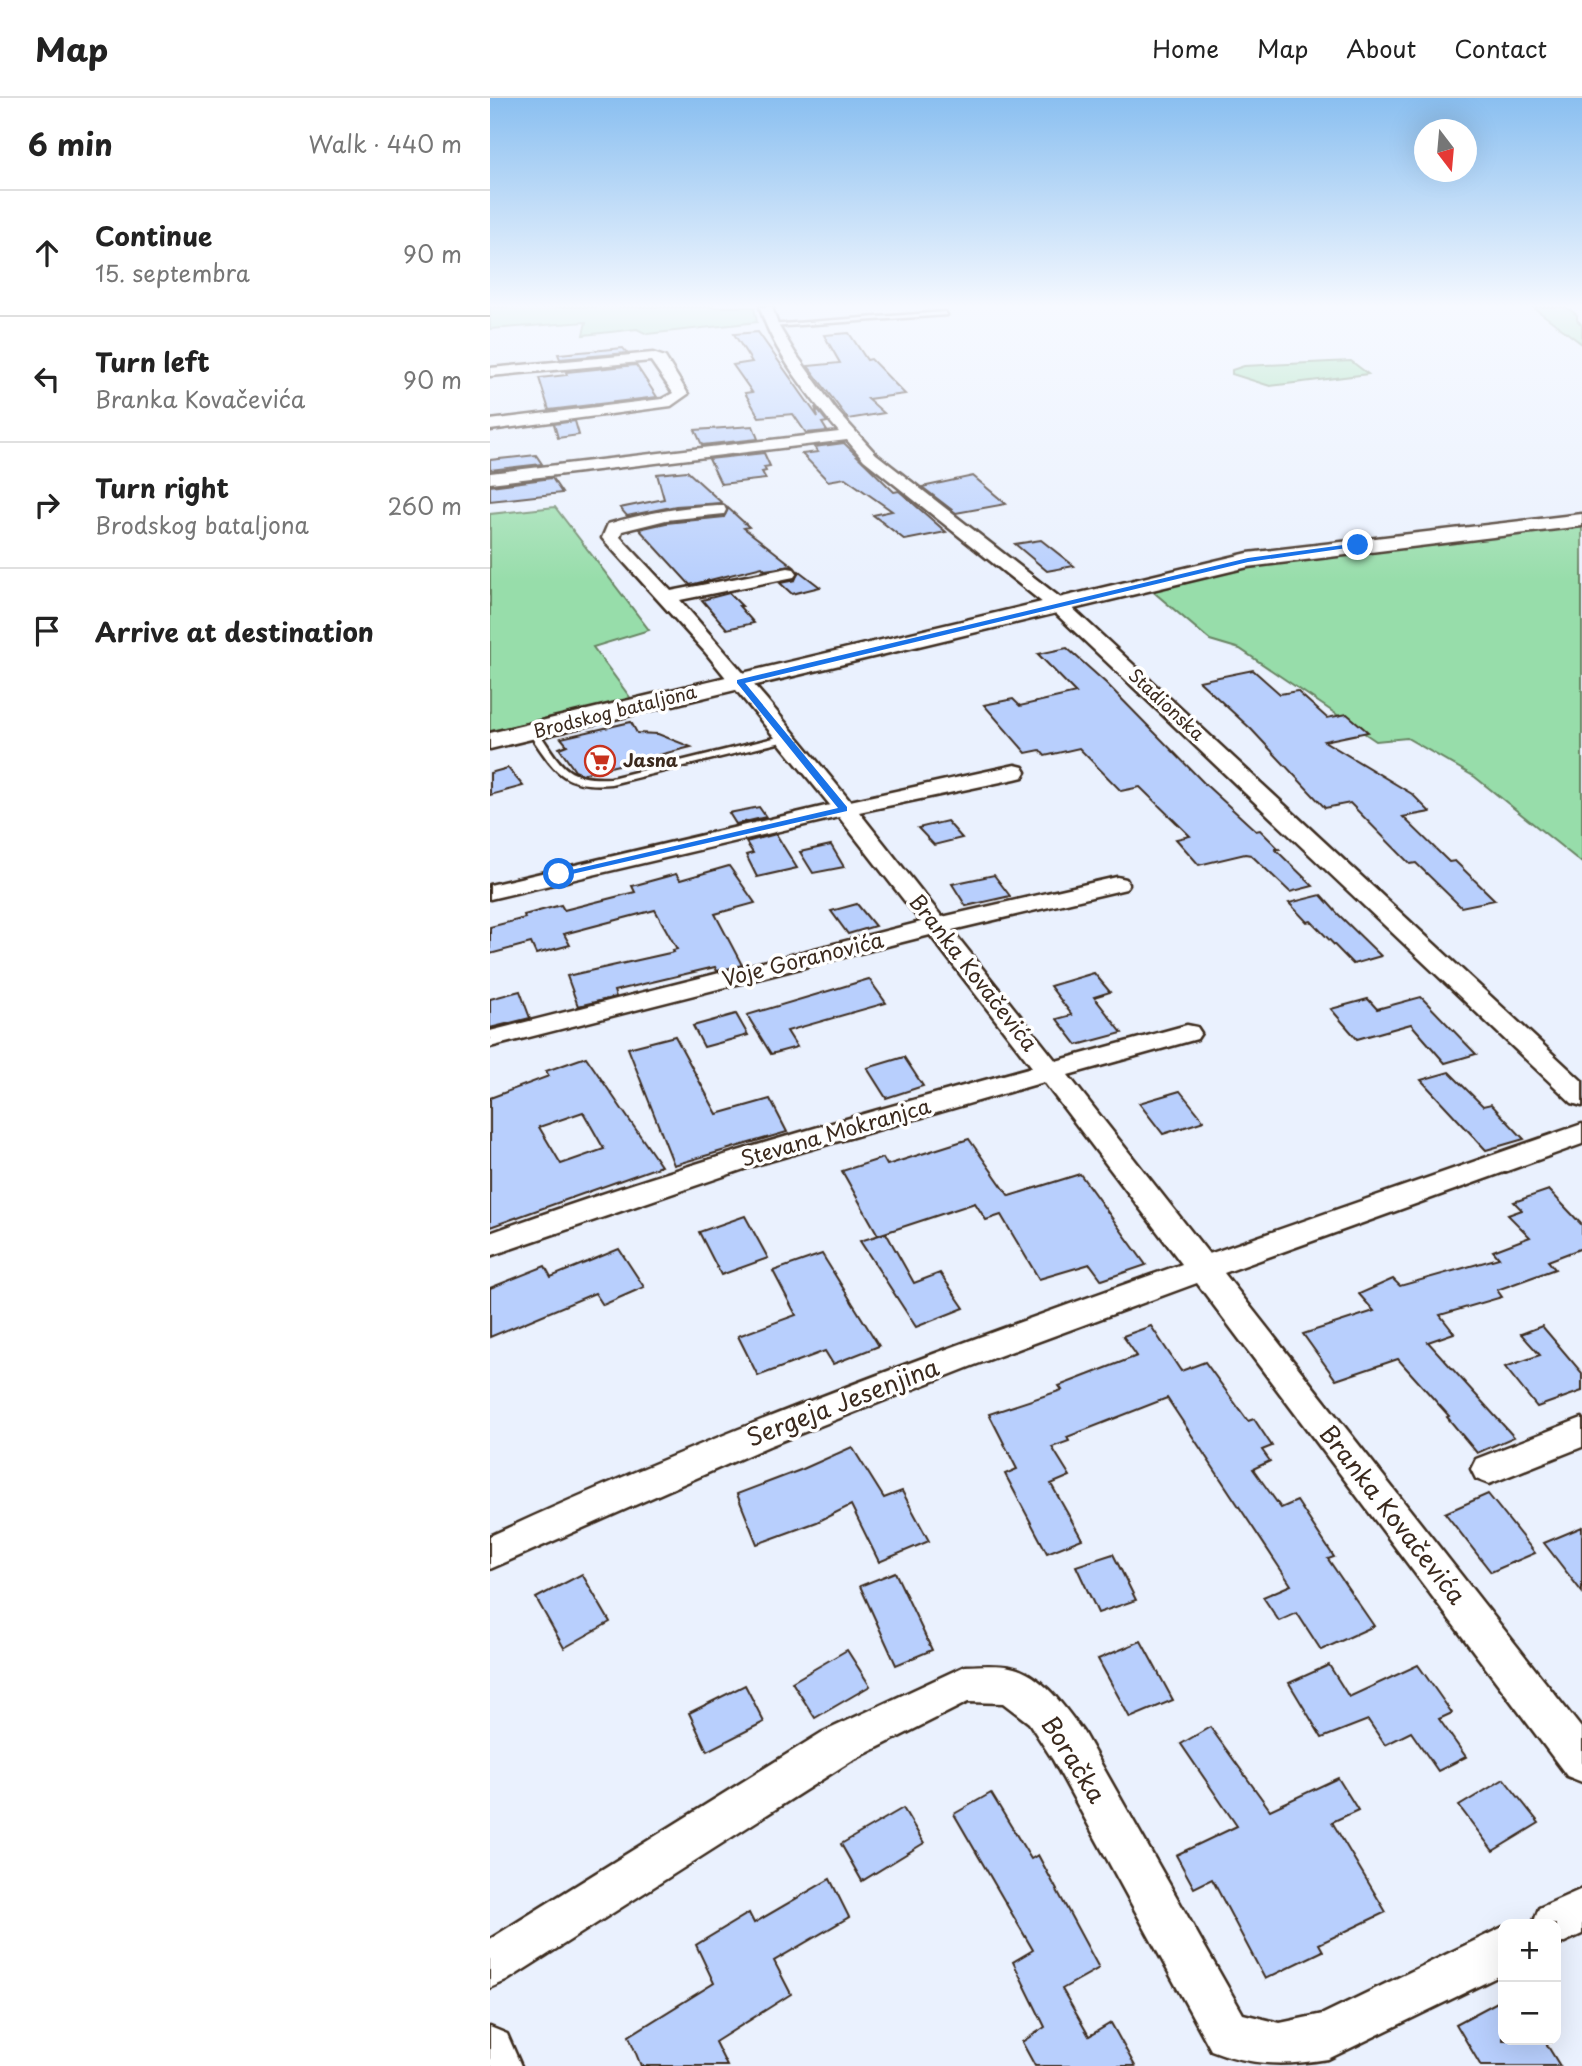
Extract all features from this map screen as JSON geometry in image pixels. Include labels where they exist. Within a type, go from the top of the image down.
[{"type":"street","points":[[490,425],[666,403],[673,399]]},
{"type":"street","name":"Stadionska","points":[[822,399],[870,457],[1060,607],[1582,1097]]},
{"type":"street","points":[[490,478],[850,435]]},
{"type":"street","points":[[718,510],[680,512],[629,522],[614,528],[610,533],[611,538],[669,597],[740,681]]},
{"type":"street","name":"Brodskog bataljona","points":[[490,741],[1248,560],[1582,520]]},
{"type":"street","points":[[669,597],[788,573]]},
{"type":"street","name":"Branka Kovačevića","points":[[740,681],[1050,1072],[1582,1762]]},
{"type":"street","points":[[490,892],[1015,772]]},
{"type":"street","name":"Voje Goranovića","points":[[490,1040],[936,926],[1117,884]]},
{"type":"street","name":"Stevana Mokranjca","points":[[490,1245],[596,1204],[802,1142],[1187,1033]]},
{"type":"street","points":[[1202,1269],[1582,1134]]},
{"type":"street","name":"Sergeja Jesenjina","points":[[490,1553],[575,1512],[821,1408],[1202,1269]]},
{"type":"street","points":[[1489,1469],[1582,1432]]},
{"type":"street","name":"Boračka","points":[[490,1965],[836,1747],[965,1684],[1010,1685],[1043,1710],[1068,1746],[1228,2033],[1280,2047],[1328,2036],[1498,1952]]},
{"type":"street","points":[[1561,1921],[1582,1911]]},
{"type":"street","points":[[490,2051],[497,2066]]},
{"type":"lane","points":[[533,732],[567,777],[589,784],[786,738]]},
{"type":"green space","points":[[555,507],[649,630],[593,647],[632,700],[490,731],[490,514]]},
{"type":"green space","points":[[1582,527],[1582,863],[1475,777],[1407,738],[1376,741],[1240,649],[1210,640],[1150,589],[1277,559]]},
{"type":"building","points":[[546,399],[642,399],[549,410]]},
{"type":"building","points":[[748,399],[805,399],[818,417],[815,407],[827,422],[822,423],[827,431],[806,433],[793,414],[759,417]]},
{"type":"building","points":[[833,399],[869,399],[884,413],[848,419]]},
{"type":"building","points":[[575,421],[579,435],[558,438],[554,424]]},
{"type":"building","points":[[753,426],[758,439],[702,445],[695,430]]},
{"type":"building","points":[[844,443],[894,492],[899,491],[946,532],[905,540],[873,515],[892,511],[845,478],[828,481],[802,454],[818,452],[814,447]]},
{"type":"building","points":[[764,453],[770,466],[764,467],[766,471],[762,472],[766,479],[721,484],[709,459]]},
{"type":"building","points":[[536,455],[542,464],[490,470],[490,460]]},
{"type":"building","points":[[687,471],[722,503],[676,506],[627,516],[620,508],[664,499],[657,474]]},
{"type":"building","points":[[973,476],[1006,504],[956,513],[922,487]]},
{"type":"building","points":[[552,478],[562,493],[490,501],[490,486]]},
{"type":"building","points":[[728,508],[749,527],[744,528],[793,566],[765,570],[762,567],[690,585],[639,529],[666,523],[724,517]]},
{"type":"building","points":[[1041,540],[1074,566],[1047,571],[1015,544]]},
{"type":"building","points":[[799,571],[820,587],[792,594],[780,583],[795,580]]},
{"type":"building","points":[[729,593],[754,623],[727,629],[702,600]]},
{"type":"building","points":[[1067,648],[1106,683],[1206,785],[1256,831],[1260,830],[1279,849],[1275,849],[1313,886],[1290,892],[1251,855],[1245,854],[1199,865],[1176,839],[1190,836],[1140,787],[1121,791],[1079,748],[1045,756],[1040,750],[1026,753],[984,705],[1013,699],[1020,706],[1076,693],[1038,654]]},
{"type":"building","points":[[1253,670],[1280,694],[1297,691],[1327,718],[1347,714],[1368,732],[1324,741],[1412,794],[1430,812],[1403,817],[1449,862],[1455,861],[1495,900],[1461,907],[1416,863],[1410,864],[1350,803],[1325,808],[1251,729],[1199,681]]},
{"type":"building","name":"Jasna","points":[[631,722],[637,733],[658,734],[691,747],[582,774],[575,771],[559,748],[567,745],[561,738]]},
{"type":"building","points":[[508,768],[523,786],[490,795],[490,773]]},
{"type":"building","points":[[759,807],[766,817],[736,824],[729,813]]},
{"type":"building","points":[[947,821],[962,838],[934,845],[918,828]]},
{"type":"building","points":[[776,834],[797,868],[757,877],[746,855],[753,853],[746,842]]},
{"type":"building","points":[[831,845],[844,867],[813,873],[800,852]]},
{"type":"building","points":[[729,866],[755,903],[715,914],[742,965],[717,971],[715,967],[614,991],[616,997],[578,1006],[567,976],[674,952],[673,950],[677,949],[655,910],[564,934],[570,945],[536,954],[531,943],[490,954],[490,927],[561,905],[564,910],[635,892],[632,886],[676,874],[680,880]]},
{"type":"building","points":[[994,875],[1010,896],[966,906],[952,884]]},
{"type":"building","points":[[1321,895],[1381,956],[1353,964],[1311,921],[1307,922],[1289,903]]},
{"type":"building","points":[[857,904],[875,926],[848,934],[831,911]]},
{"type":"building","points":[[1094,973],[1110,992],[1094,997],[1122,1033],[1077,1045],[1057,1019],[1072,1015],[1050,986]]},
{"type":"building","points":[[869,979],[886,1003],[787,1031],[797,1047],[771,1054],[747,1015]]},
{"type":"building","points":[[520,991],[530,1018],[490,1028],[490,999]]},
{"type":"building","points":[[1421,997],[1476,1054],[1445,1063],[1411,1024],[1357,1039],[1331,1009],[1368,999],[1377,1009]]},
{"type":"building","points":[[736,1014],[748,1035],[704,1047],[693,1026]]},
{"type":"building","points":[[675,1036],[717,1114],[770,1099],[787,1132],[674,1165],[628,1048]]},
{"type":"building","points":[[586,1057],[661,1166],[490,1227],[490,1098],[549,1076],[546,1071]],"holes":[[[583,1112],[604,1149],[561,1164],[539,1127]]]},
{"type":"building","points":[[904,1057],[923,1086],[886,1098],[867,1068]]},
{"type":"building","points":[[1449,1072],[1483,1106],[1491,1104],[1524,1139],[1486,1150],[1421,1080]]},
{"type":"building","points":[[1180,1091],[1204,1121],[1163,1134],[1139,1103]]},
{"type":"building","points":[[969,1139],[1009,1196],[1080,1174],[1146,1265],[1102,1280],[1090,1264],[1039,1279],[1001,1215],[986,1220],[975,1203],[878,1235],[842,1171],[883,1158],[887,1165]]},
{"type":"building","points":[[1549,1190],[1582,1225],[1582,1248],[1548,1261],[1555,1269],[1497,1290],[1502,1297],[1440,1315],[1454,1333],[1428,1342],[1514,1437],[1477,1453],[1447,1417],[1449,1416],[1398,1359],[1336,1380],[1303,1334],[1374,1311],[1359,1294],[1393,1279],[1400,1286],[1499,1258],[1493,1251],[1530,1237],[1508,1215],[1522,1210],[1514,1202]]},
{"type":"building","points":[[745,1216],[768,1258],[721,1275],[699,1232]]},
{"type":"building","points":[[886,1233],[914,1283],[940,1273],[964,1308],[916,1327],[860,1241]]},
{"type":"building","points":[[619,1249],[644,1287],[603,1305],[595,1293],[490,1337],[490,1288],[545,1266],[551,1277]]},
{"type":"building","points":[[822,1254],[879,1346],[833,1364],[825,1351],[758,1376],[738,1336],[796,1315],[773,1271]]},
{"type":"building","points":[[1151,1326],[1181,1371],[1205,1362],[1248,1421],[1254,1419],[1272,1446],[1262,1450],[1270,1461],[1253,1469],[1281,1508],[1297,1501],[1334,1557],[1328,1559],[1374,1626],[1321,1650],[1297,1613],[1279,1621],[1263,1597],[1291,1585],[1167,1398],[1067,1437],[1069,1441],[1052,1447],[1070,1476],[1051,1484],[1082,1539],[1047,1553],[1005,1474],[1017,1469],[989,1414],[1062,1390],[1059,1386],[1137,1356],[1123,1336]]},
{"type":"building","points":[[1542,1326],[1582,1373],[1582,1391],[1537,1407],[1505,1367],[1540,1355],[1521,1334]]},
{"type":"building","points":[[852,1447],[884,1498],[902,1491],[929,1541],[879,1562],[851,1505],[817,1522],[757,1544],[737,1494]]},
{"type":"building","points":[[1488,1494],[1535,1553],[1491,1572],[1445,1513]]},
{"type":"building","points":[[1582,1527],[1582,1592],[1544,1543]]},
{"type":"building","points":[[1113,1554],[1136,1600],[1098,1613],[1076,1566]]},
{"type":"building","points":[[895,1572],[932,1650],[896,1665],[860,1586]]},
{"type":"building","points":[[582,1574],[610,1622],[564,1648],[536,1598]]},
{"type":"building","points":[[1141,1641],[1173,1700],[1130,1718],[1098,1659]]},
{"type":"building","points":[[847,1650],[870,1686],[815,1718],[792,1682]]},
{"type":"building","points":[[1329,1665],[1349,1697],[1418,1665],[1452,1713],[1439,1719],[1466,1757],[1438,1771],[1411,1732],[1385,1745],[1368,1720],[1322,1738],[1289,1683]]},
{"type":"building","points":[[745,1685],[764,1722],[707,1751],[689,1713]]},
{"type":"building","points":[[1210,1727],[1270,1810],[1338,1778],[1358,1810],[1332,1822],[1386,1912],[1319,1944],[1323,1951],[1265,1979],[1212,1879],[1194,1888],[1176,1855],[1237,1826],[1181,1744]]},
{"type":"building","points":[[1504,1779],[1539,1823],[1493,1851],[1459,1806]]},
{"type":"building","points":[[991,1793],[1031,1859],[1038,1855],[1099,1968],[1062,1989],[1089,2036],[1111,2023],[1135,2066],[1035,2066],[1022,2042],[1045,2027],[1013,1962],[1033,1950],[954,1814]]},
{"type":"building","points":[[903,1808],[924,1843],[862,1881],[841,1844]]},
{"type":"building","points":[[830,1879],[849,1917],[774,1961],[791,1994],[715,2042],[727,2066],[641,2066],[629,2036],[714,1983],[696,1945],[749,1913],[754,1923]]},
{"type":"building","points":[[1498,2002],[1498,2045],[1547,2045],[1560,2066],[1481,2066],[1456,2024]]},
{"type":"place","name":"Jasna","points":[[600,761]]},
{"type":"route","points":[[559,874],[844,809],[740,681],[1060,607],[1248,560],[1358,545]]}]
